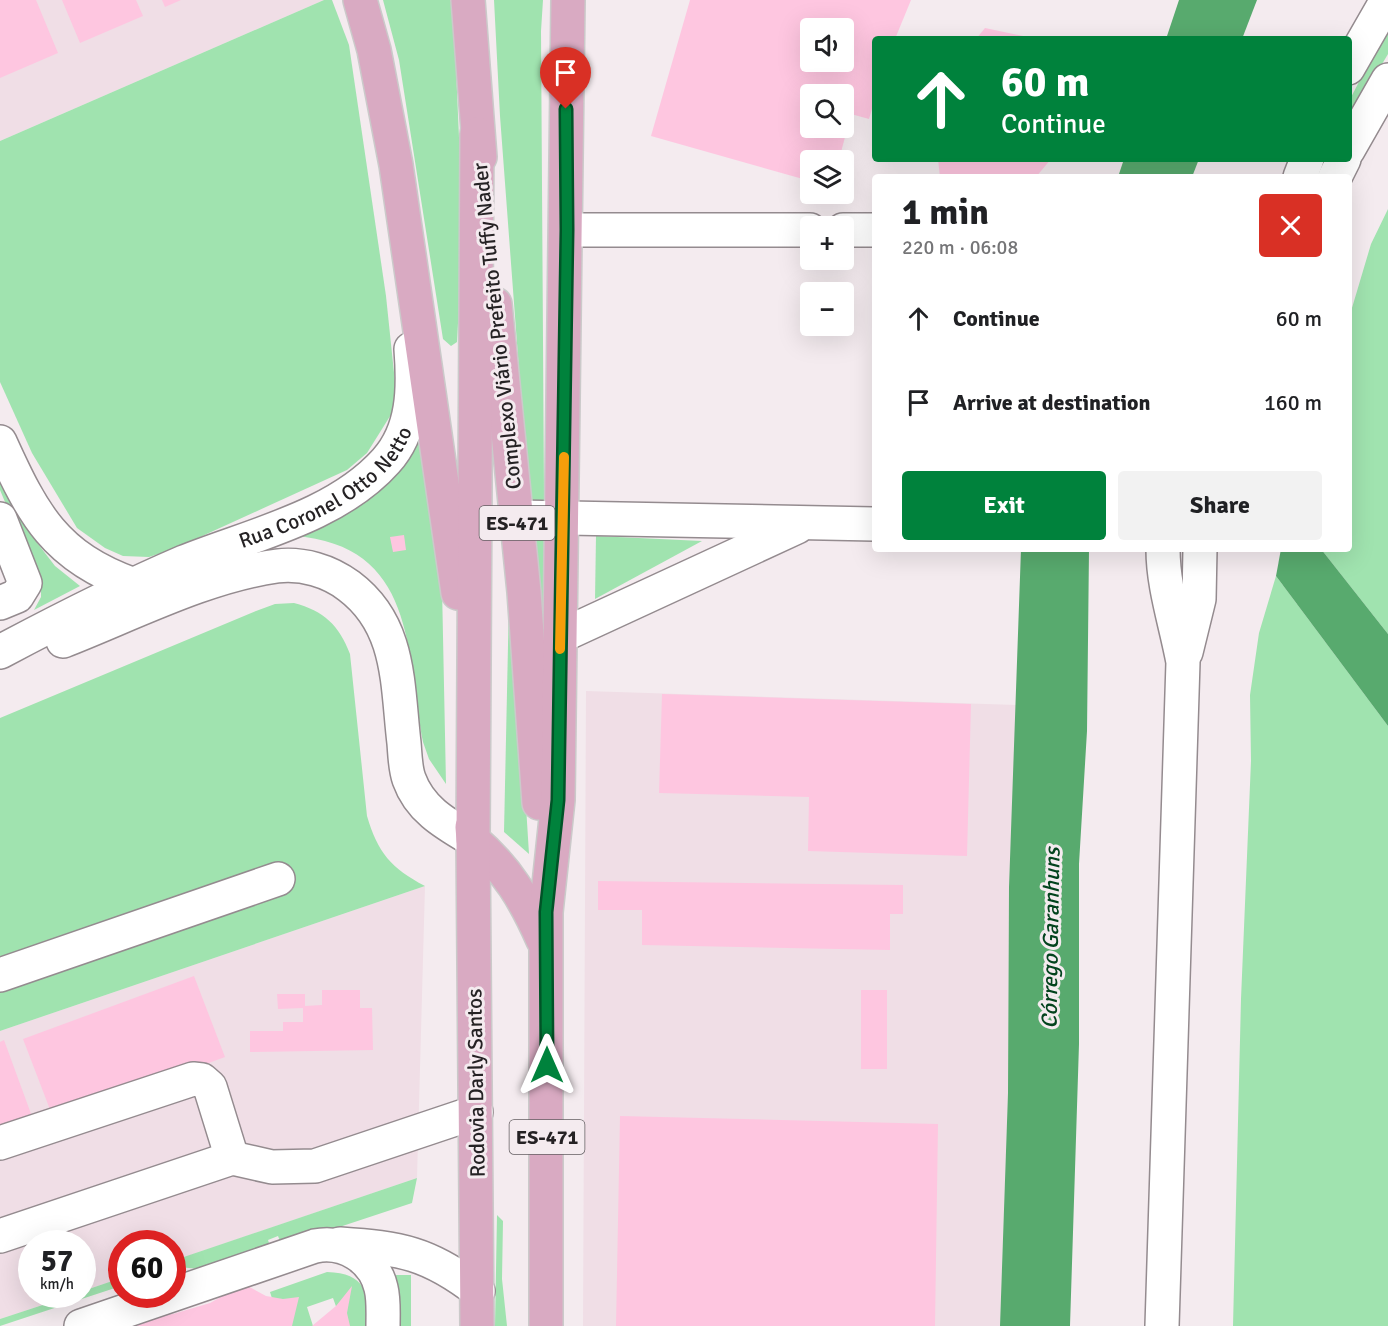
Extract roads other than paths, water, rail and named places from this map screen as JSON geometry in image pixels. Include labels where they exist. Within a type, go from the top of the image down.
[{"type":"main road","points":[[360,0],[374,50],[396,165],[459,603],[473,840],[491,855],[517,886],[547,949]]},
{"type":"main road","points":[[546,912],[558,800],[567,230],[565,37],[568,0]]},
{"type":"main road","name":"Complexo Viário Prefeito Tuffy Nader","points":[[470,9],[477,134],[524,592],[546,912]]},
{"type":"main road","name":"Complexo Viário Prefeito Tuffy Nader","points":[[473,840],[477,134]]},
{"type":"main road","name":"Rodovia Darly Santos","points":[[473,840],[477,1326]]},
{"type":"main road","name":"ES-471","points":[[546,912],[546,1326]]},
{"type":"street","points":[[1352,61],[1387,0]]},
{"type":"street","points":[[1352,143],[1388,80]]},
{"type":"street","name":"Rua Coronel Otto Netto","points":[[0,652],[134,585],[337,500],[387,460],[402,437],[411,412],[414,380],[396,165]]},
{"type":"street","points":[[567,230],[800,230]]},
{"type":"street","points":[[854,230],[872,230]]},
{"type":"street","points":[[0,442],[33,509],[59,542],[83,563],[134,585]]},
{"type":"street","points":[[516,517],[872,524]]},
{"type":"street","points":[[0,519],[25,584],[17,596],[0,603]]},
{"type":"street","points":[[561,636],[804,524]]},
{"type":"street","points":[[1162,1326],[1183,662],[1174,610],[1164,577],[1163,552]]},
{"type":"street","points":[[1183,662],[1199,599],[1200,552]]},
{"type":"street","name":"Rua Coronel Otto Netto","points":[[0,667],[226,576],[278,566],[305,566],[335,576],[363,597],[381,620],[393,651],[408,777],[420,801],[437,818],[473,840]]},
{"type":"street","points":[[0,975],[278,879]]},
{"type":"street","points":[[0,1143],[193,1079],[202,1080],[210,1087],[232,1158]]},
{"type":"street","points":[[0,1236],[232,1158],[272,1167],[315,1166],[476,1112]]},
{"type":"street","points":[[335,1244],[357,1253],[375,1273],[383,1301],[383,1326]]},
{"type":"street","points":[[81,1326],[315,1246],[335,1244],[384,1247],[421,1256],[451,1270],[478,1291]]},
{"type":"water","points":[[1179,0],[1257,0],[1243,36],[1167,36]]},
{"type":"water","points":[[1123,162],[1198,162],[1193,174],[1119,174]]},
{"type":"water","name":"Córrego Garanhuns","points":[[1021,552],[1089,552],[1087,731],[1079,864],[1079,1044],[1070,1326],[1000,1326],[1008,1093],[1009,887]]},
{"type":"water","points":[[1280,552],[1323,552],[1388,634],[1388,726],[1276,576]]}]
